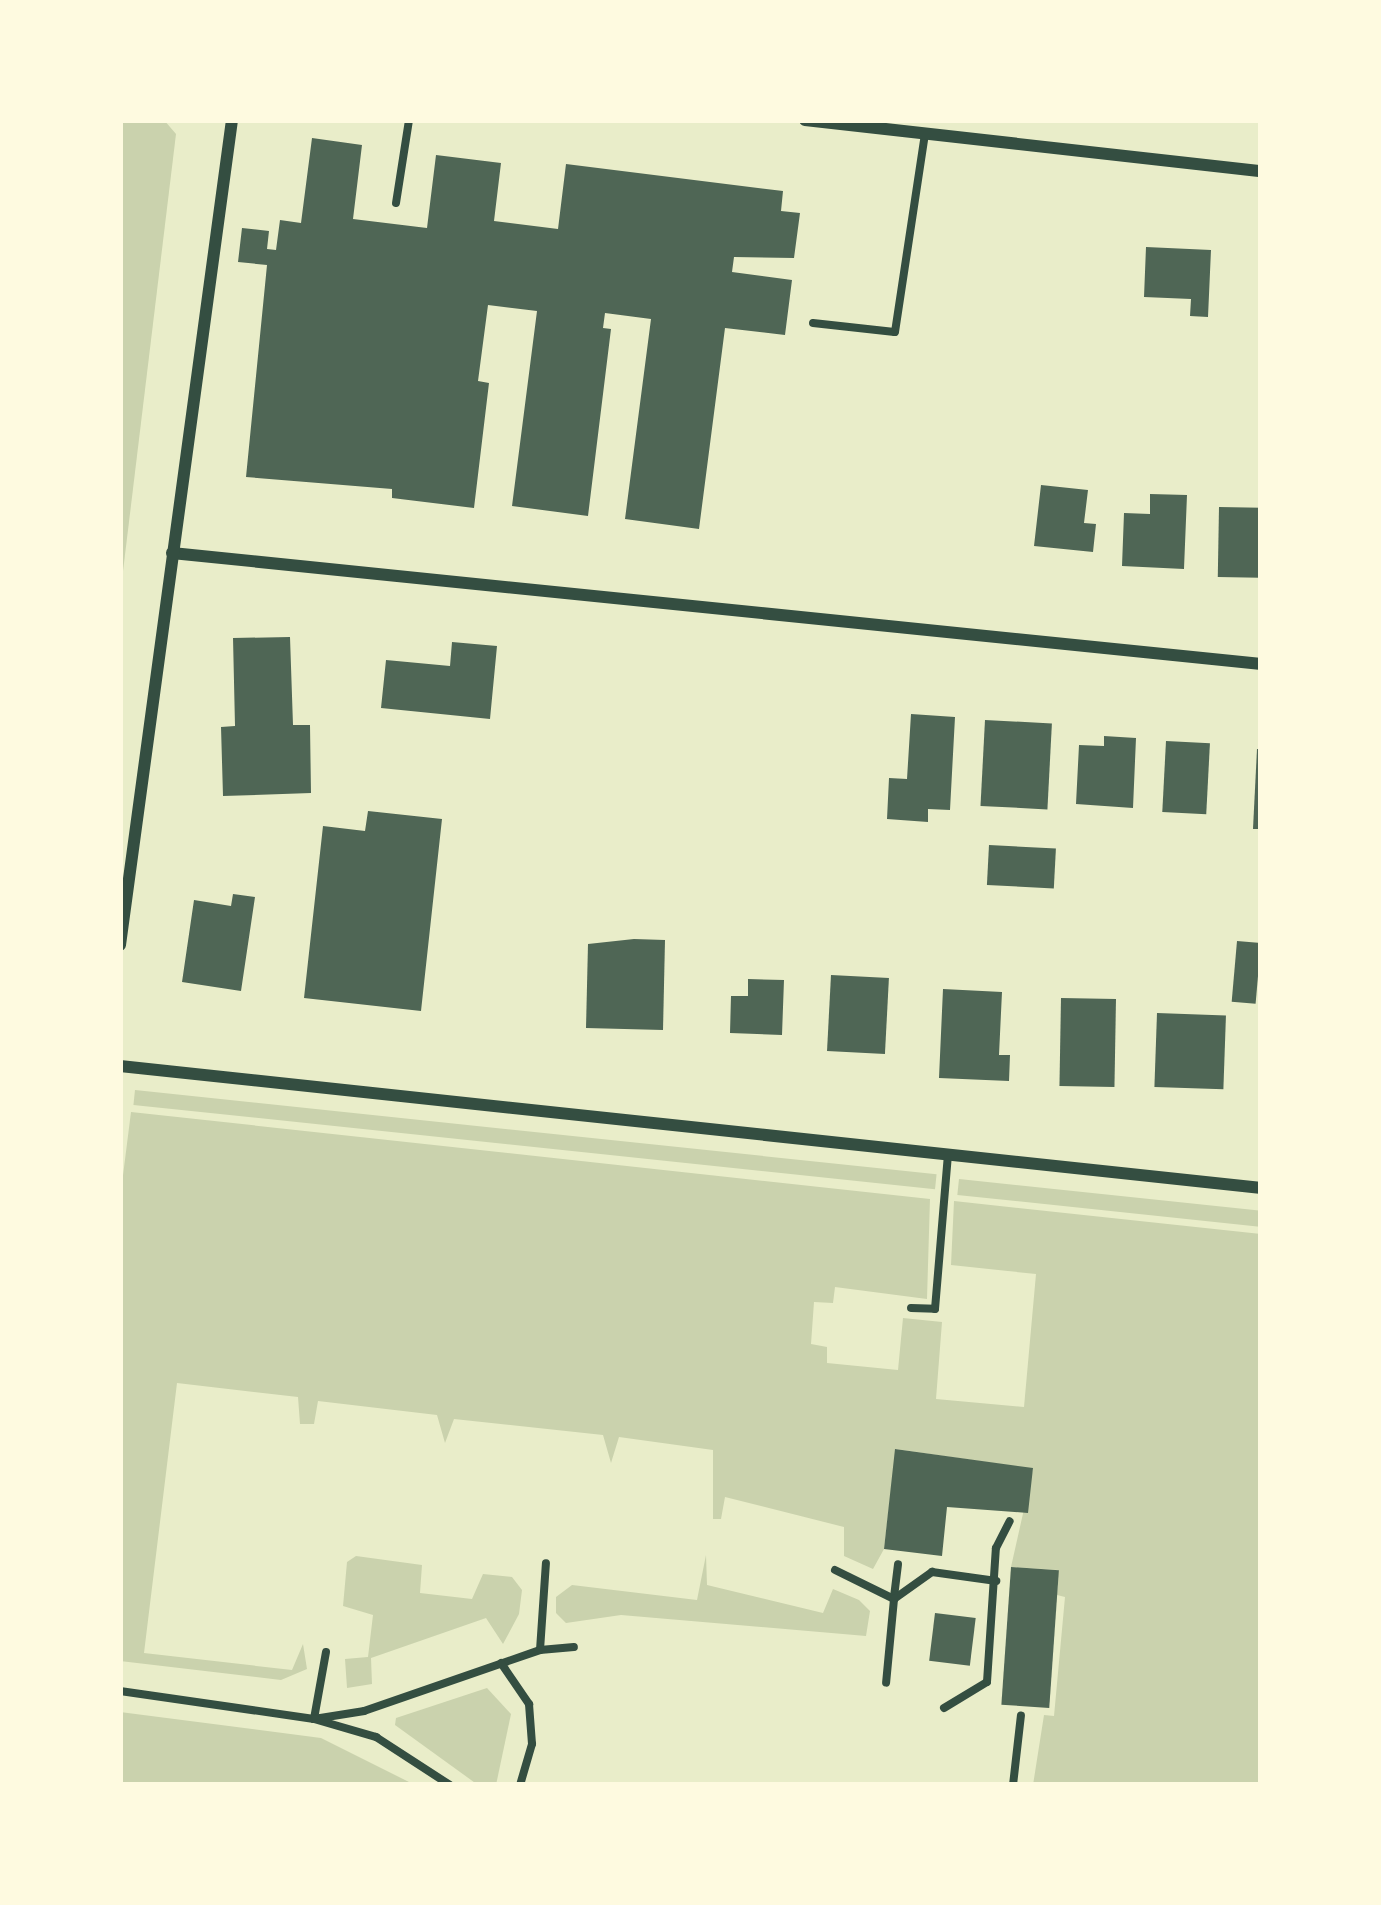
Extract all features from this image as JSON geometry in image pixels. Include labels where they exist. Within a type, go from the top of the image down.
[{"type":"street","points":[[120,944],[232,120]]},
{"type":"street","points":[[805,120],[886,124],[925,133],[1261,171]]},
{"type":"street","points":[[172,553],[1261,664]]},
{"type":"street","points":[[120,1066],[1261,1188]]},
{"type":"lane","points":[[396,203],[409,120]]},
{"type":"lane","points":[[813,323],[895,332],[925,133]]},
{"type":"lane","points":[[911,1308],[935,1310],[949,1154]]},
{"type":"lane","points":[[944,1708],[987,1682],[996,1548],[1010,1521]]},
{"type":"lane","points":[[540,1650],[546,1563]]},
{"type":"lane","points":[[886,1683],[898,1564]]},
{"type":"lane","points":[[836,1570],[894,1599]]},
{"type":"lane","points":[[894,1599],[932,1572],[996,1581]]},
{"type":"lane","points":[[314,1719],[364,1712],[540,1650],[574,1647]]},
{"type":"lane","points":[[314,1719],[326,1652]]},
{"type":"lane","points":[[501,1663],[529,1704],[532,1744],[520,1785]]},
{"type":"lane","points":[[120,1690],[314,1719],[376,1737],[450,1785]]},
{"type":"lane","points":[[1013,1785],[1021,1715]]},
{"type":"green space","points":[[120,120],[164,120],[176,134],[120,596]]},
{"type":"green space","points":[[135,1090],[937,1174],[935,1189],[133,1105]]},
{"type":"green space","points":[[131,1112],[930,1199],[927,1299],[835,1287],[833,1303],[814,1302],[811,1344],[827,1347],[827,1363],[898,1370],[903,1318],[942,1322],[936,1399],[1024,1407],[1036,1274],[951,1265],[954,1201],[1261,1234],[1261,1785],[1033,1785],[1044,1715],[1054,1716],[1065,1597],[1057,1595],[1058,1570],[1011,1567],[1033,1469],[896,1449],[884,1549],[873,1569],[844,1556],[844,1527],[725,1497],[721,1519],[713,1519],[713,1450],[619,1437],[611,1463],[603,1435],[454,1419],[445,1443],[437,1415],[318,1401],[314,1424],[300,1424],[298,1397],[177,1383],[144,1653],[292,1670],[303,1644],[307,1669],[281,1680],[120,1661],[120,1199]]},
{"type":"green space","points":[[959,1179],[1261,1211],[1260,1227],[957,1195]]},
{"type":"green space","points":[[706,1555],[707,1585],[823,1613],[833,1589],[859,1600],[870,1611],[866,1636],[621,1615],[566,1623],[556,1613],[556,1597],[572,1585],[697,1600]]},
{"type":"green space","points":[[356,1556],[422,1565],[420,1593],[472,1599],[483,1574],[512,1577],[522,1590],[519,1614],[503,1644],[486,1618],[371,1658],[372,1684],[347,1688],[345,1659],[368,1657],[373,1615],[343,1606],[347,1562]]},
{"type":"green space","points":[[487,1688],[511,1714],[496,1785],[478,1785],[395,1725],[396,1718]]},
{"type":"green space","points":[[120,1712],[321,1738],[415,1785],[120,1785]]},
{"type":"building","points":[[312,138],[362,145],[353,219],[427,228],[436,155],[501,163],[494,221],[558,229],[566,164],[783,191],[781,211],[800,213],[794,258],[734,257],[732,272],[792,280],[785,335],[725,328],[699,529],[625,519],[651,319],[605,313],[603,328],[611,329],[588,516],[512,506],[537,311],[488,305],[478,381],[489,383],[474,508],[392,498],[392,489],[246,477],[267,265],[238,262],[242,228],[269,231],[267,249],[276,250],[280,220],[301,223]]},
{"type":"building","points":[[1146,247],[1211,250],[1208,317],[1190,316],[1191,299],[1144,297]]},
{"type":"building","points":[[1041,485],[1088,490],[1084,523],[1096,524],[1093,552],[1034,546]]},
{"type":"building","points":[[1150,494],[1187,495],[1184,569],[1122,566],[1124,513],[1150,514]]},
{"type":"building","points":[[1219,507],[1261,508],[1260,578],[1218,577]]},
{"type":"building","points":[[290,637],[293,725],[310,725],[311,793],[223,796],[221,727],[235,726],[233,638]]},
{"type":"building","points":[[452,642],[497,646],[490,719],[381,708],[386,660],[450,666]]},
{"type":"building","points":[[911,714],[955,717],[950,810],[928,809],[928,822],[887,819],[889,778],[907,779]]},
{"type":"building","points":[[985,720],[1052,724],[1047,809],[980,806]]},
{"type":"building","points":[[1104,736],[1136,738],[1133,808],[1076,804],[1079,745],[1104,746]]},
{"type":"building","points":[[1166,741],[1210,743],[1206,814],[1162,812]]},
{"type":"building","points":[[1257,749],[1261,749],[1261,829],[1253,829]]},
{"type":"building","points":[[368,811],[442,819],[421,1011],[304,998],[323,826],[365,831]]},
{"type":"building","points":[[989,845],[1056,849],[1054,888],[987,885]]},
{"type":"building","points":[[233,894],[255,897],[241,991],[182,982],[194,900],[231,906]]},
{"type":"building","points":[[665,940],[663,1030],[586,1028],[588,944]]},
{"type":"building","points":[[1237,941],[1261,943],[1256,1004],[1232,1002]]},
{"type":"building","points":[[831,975],[889,978],[885,1054],[827,1051]]},
{"type":"building","points":[[748,979],[784,980],[782,1035],[730,1033],[731,996],[748,996]]},
{"type":"building","points":[[943,989],[1002,992],[999,1055],[1010,1055],[1009,1081],[939,1078]]},
{"type":"building","points":[[1061,998],[1116,999],[1114,1087],[1059,1086]]},
{"type":"building","points":[[1157,1013],[1226,1015],[1223,1089],[1154,1087]]},
{"type":"building","points":[[895,1449],[1033,1468],[1028,1513],[947,1507],[942,1556],[884,1549]]},
{"type":"building","points":[[1011,1567],[1059,1570],[1049,1708],[1001,1705]]},
{"type":"building","points":[[935,1613],[976,1618],[970,1666],[929,1661]]}]
